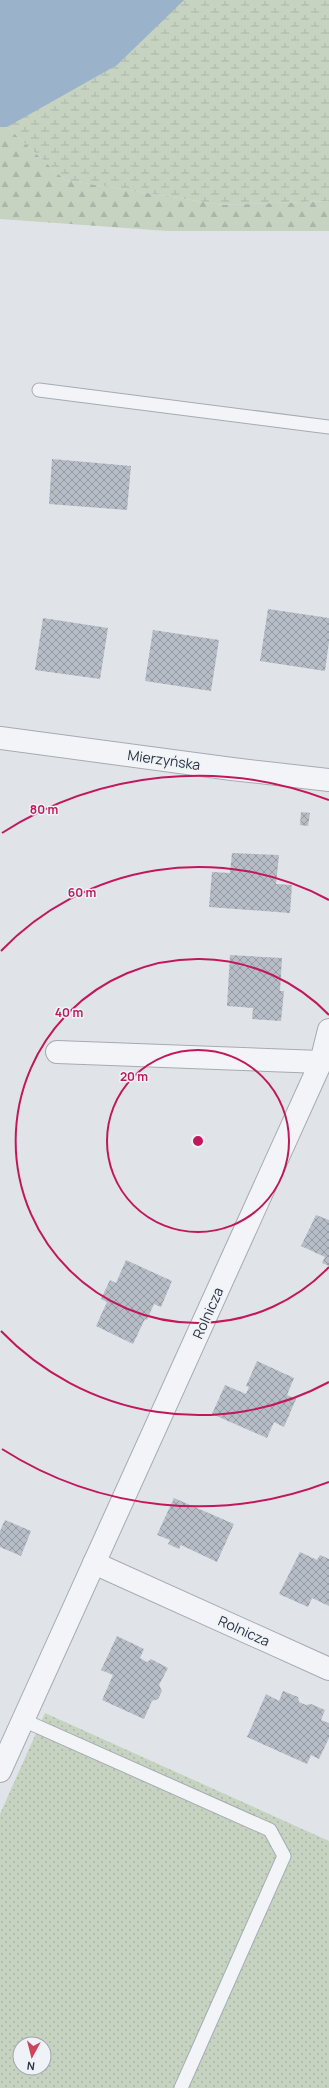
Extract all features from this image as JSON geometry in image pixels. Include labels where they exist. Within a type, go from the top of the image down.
[{"type":"street","name":"Mierzyńska","points":[[0,738],[232,769],[329,780]]},
{"type":"street","name":"Rolnicza","points":[[0,1771],[13,1729],[94,1563],[321,1062],[329,1030]]},
{"type":"street","points":[[57,1052],[321,1062]]},
{"type":"street","name":"Rolnicza","points":[[94,1563],[329,1669]]},
{"type":"lane","points":[[39,390],[329,427]]},
{"type":"lane","points":[[13,1729],[270,1830],[284,1856],[181,2088]]},
{"type":"green space","points":[[0,0],[329,0],[329,201],[223,205],[65,180],[7,127],[0,92]]},
{"type":"green space","points":[[0,127],[7,127],[65,180],[223,205],[329,201],[329,231],[167,231],[0,219]]},
{"type":"green space","points":[[45,1713],[329,1841],[329,2088],[0,2088],[0,1814]]},
{"type":"water","points":[[0,0],[184,0],[117,65],[7,127],[0,127]]},
{"type":"building","points":[[52,459],[131,466],[127,510],[49,504]]},
{"type":"building","points":[[268,609],[329,618],[329,642],[325,671],[260,661]]},
{"type":"building","points":[[43,618],[108,628],[100,679],[35,670]]},
{"type":"building","points":[[153,630],[219,640],[211,691],[145,681]]},
{"type":"building","points":[[301,812],[310,813],[308,826],[300,825]]},
{"type":"building","points":[[232,853],[279,855],[276,884],[292,885],[290,913],[209,907],[212,872],[230,873]]},
{"type":"building","points":[[230,955],[282,958],[280,991],[284,991],[281,1021],[252,1019],[253,1008],[227,1006]]},
{"type":"building","points":[[316,1215],[329,1220],[329,1266],[322,1263],[325,1257],[301,1246]]},
{"type":"building","points":[[126,1260],[172,1281],[161,1307],[154,1304],[147,1320],[145,1319],[133,1344],[96,1326],[107,1302],[101,1299],[110,1280],[116,1283]]},
{"type":"building","points":[[257,1361],[294,1378],[287,1395],[296,1399],[284,1427],[274,1422],[267,1438],[212,1414],[225,1385],[246,1394],[249,1387],[246,1386]]},
{"type":"building","points":[[174,1498],[234,1524],[217,1562],[181,1545],[179,1549],[168,1544],[170,1540],[157,1535]]},
{"type":"building","points":[[5,1520],[31,1531],[21,1556],[0,1547],[0,1531]]},
{"type":"building","points":[[300,1552],[317,1560],[320,1555],[329,1559],[329,1606],[312,1598],[308,1607],[279,1594]]},
{"type":"building","points":[[117,1636],[144,1649],[140,1658],[147,1662],[151,1659],[168,1668],[159,1685],[162,1691],[158,1699],[152,1701],[144,1719],[102,1700],[113,1675],[101,1670]]},
{"type":"building","points":[[283,1691],[298,1697],[299,1702],[306,1705],[311,1704],[325,1710],[321,1720],[329,1723],[329,1738],[319,1759],[311,1755],[307,1764],[247,1737],[266,1694],[279,1701]]}]
